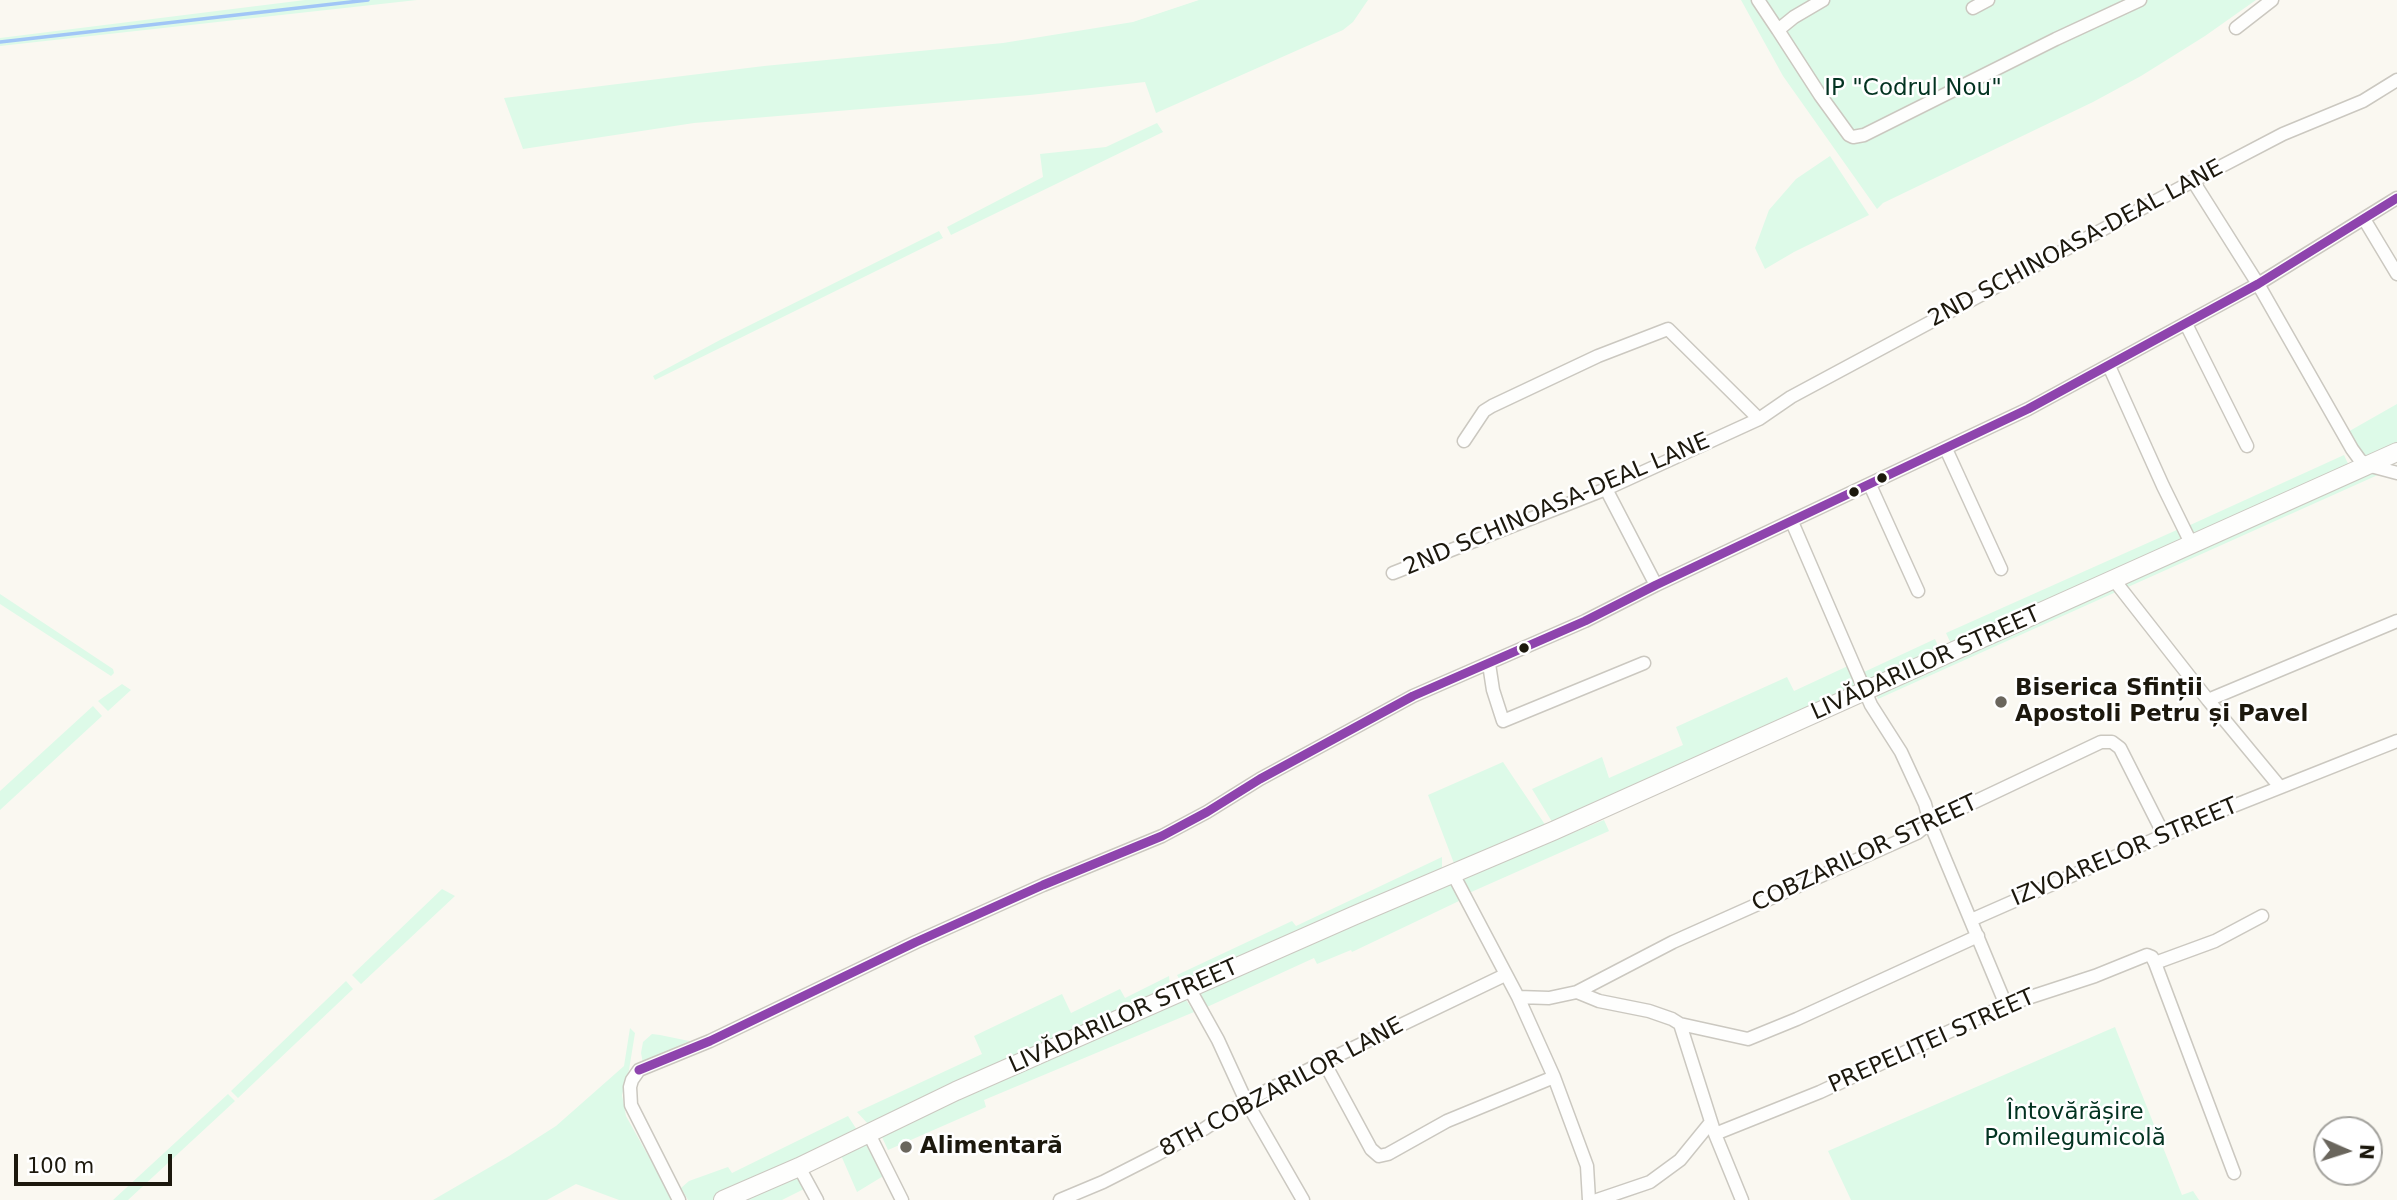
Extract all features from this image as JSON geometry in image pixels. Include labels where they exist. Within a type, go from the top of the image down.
[{"type":"street","points":[[1758,0],[1849,135],[1858,137],[2140,0]]},
{"type":"street","points":[[1778,30],[1823,0]]},
{"type":"street","points":[[1973,8],[1988,0]]},
{"type":"street","points":[[2236,28],[2272,0]]},
{"type":"street","name":"2ND SCHINOASA-DEAL LANE","points":[[1393,573],[1606,489],[1759,419],[1791,397],[2193,181],[2283,134],[2363,101],[2397,80]]},
{"type":"street","points":[[2193,181],[2258,284],[2341,434],[2360,460],[2367,465],[2397,473]]},
{"type":"street","points":[[679,1200],[631,1105],[630,1087],[639,1070],[709,1041],[1032,890],[1162,836],[1413,696],[1585,621],[2028,409],[2258,284],[2397,198]]},
{"type":"street","points":[[2364,219],[2397,274]]},
{"type":"street","points":[[2186,324],[2247,446]]},
{"type":"street","points":[[1464,441],[1484,411],[1492,406],[1598,356],[1668,329],[1759,419]]},
{"type":"street","points":[[2109,366],[2192,545]]},
{"type":"street","points":[[1946,449],[2001,569]]},
{"type":"street","name":"LIVĂDARILOR STREET","points":[[723,1200],[799,1167],[956,1091],[1866,691],[2397,452]]},
{"type":"street","points":[[1870,485],[1918,591]]},
{"type":"street","points":[[1606,489],[1656,585]]},
{"type":"street","points":[[1792,522],[1871,705],[1901,752],[1925,804],[1930,823],[2006,1005]]},
{"type":"street","points":[[2114,580],[2280,787]]},
{"type":"street","points":[[2208,700],[2397,621]]},
{"type":"street","points":[[1489,664],[1493,690],[1503,721],[1644,663]]},
{"type":"street","name":"COBZARILOR STREET","points":[[1518,997],[1549,998],[1577,992],[1673,942],[1917,833],[1930,823],[2101,742],[2107,741],[2120,748],[2164,835]]},
{"type":"street","name":"IZVOARELOR STREET","points":[[1971,920],[2164,835],[2397,741]]},
{"type":"street","points":[[1453,874],[1518,997],[1554,1077],[1587,1166],[1589,1200]]},
{"type":"street","name":"PREPELIȚEI STREET","points":[[1597,1200],[1650,1182],[1680,1160],[1713,1128],[1820,1092],[2006,1005],[2095,976],[2147,955],[2152,957],[2155,963],[2215,941],[2262,916]]},
{"type":"street","points":[[1577,992],[1599,1002],[1649,1011],[1679,1024],[1738,1038],[1756,1037],[1978,936]]},
{"type":"street","points":[[2155,963],[2234,1172]]},
{"type":"street","name":"8TH COBZARILOR LANE","points":[[1061,1200],[1103,1182],[1204,1129],[1246,1101],[1505,975]]},
{"type":"street","points":[[1189,988],[1299,1199]]},
{"type":"street","points":[[1679,1024],[1713,1128],[1742,1200]]},
{"type":"street","points":[[1324,1062],[1371,1149],[1379,1156],[1388,1154],[1447,1121],[1554,1077]]},
{"type":"street","points":[[869,1133],[902,1200]]},
{"type":"street","points":[[799,1167],[817,1200]]},
{"type":"green space","points":[[305,0],[417,0],[0,46],[0,38]]},
{"type":"green space","points":[[1199,0],[1368,0],[1353,22],[1343,30],[1156,113],[1145,82],[1030,95],[694,123],[523,149],[504,98],[764,66],[1003,43],[1133,22]]},
{"type":"green space","name":"IP \"Codrul Nou\"","points":[[1741,0],[2256,0],[2141,76],[2093,102],[1883,203],[1877,209],[1783,76]]},
{"type":"green space","points":[[1157,123],[1163,132],[951,235],[947,227],[1043,177],[1040,154],[1106,147]]},
{"type":"green space","points":[[1830,156],[1869,215],[1765,269],[1755,248],[1769,210],[1796,179]]},
{"type":"green space","points":[[939,231],[943,238],[655,380],[653,376],[720,340]]},
{"type":"green space","points":[[2397,404],[2397,447],[2363,457],[2346,433]]},
{"type":"green space","points":[[2344,455],[2350,468],[2194,539],[2188,526]]},
{"type":"green space","points":[[2367,474],[2380,474],[2128,587],[2124,582]]},
{"type":"green space","points":[[2179,529],[2185,543],[1952,646],[1946,633]]},
{"type":"green space","points":[[2113,587],[2116,592],[1878,699],[1875,692]]},
{"type":"green space","points":[[0,594],[113,669],[114,673],[111,676],[0,604]]},
{"type":"green space","points":[[1935,639],[1940,651],[1870,684],[1864,672]]},
{"type":"green space","points":[[1850,665],[1859,690],[1554,825],[1532,789],[1602,757],[1609,778],[1683,745],[1676,727],[1787,677],[1794,691]]},
{"type":"green space","points":[[122,684],[131,690],[108,711],[98,701]]},
{"type":"green space","points":[[93,706],[102,716],[0,810],[0,791]]},
{"type":"green space","points":[[1503,762],[1548,829],[1455,866],[1428,795]]},
{"type":"green space","points":[[1604,820],[1609,831],[1469,893],[1463,885],[1466,876]]},
{"type":"green space","points":[[1442,857],[1442,870],[1186,984],[1181,982],[1177,975],[1292,921],[1296,926]]},
{"type":"green space","points":[[1450,881],[1459,901],[1352,952],[1351,950],[1317,964],[1314,958],[1207,1007],[1200,992]]},
{"type":"green space","points":[[442,889],[455,896],[361,984],[352,975]]},
{"type":"green space","points":[[1169,976],[1170,985],[1167,991],[958,1085],[868,1124],[857,1112],[982,1054],[974,1036],[1062,994],[1071,1013],[1120,989],[1125,998]]},
{"type":"green space","points":[[346,981],[353,989],[238,1098],[231,1091]]},
{"type":"green space","points":[[1184,997],[1194,1012],[984,1100],[986,1107],[888,1150],[881,1135]]},
{"type":"green space","name":"Întovărășire Pomilegumicolă","points":[[2115,1027],[2182,1195],[2193,1191],[2199,1200],[1851,1200],[1828,1151]]},
{"type":"green space","points":[[630,1028],[635,1033],[622,1095],[626,1116],[673,1200],[619,1200],[576,1184],[547,1200],[433,1200],[556,1126],[624,1066]]},
{"type":"green space","points":[[652,1034],[694,1042],[643,1063],[643,1042]]},
{"type":"green space","points":[[228,1094],[235,1101],[128,1200],[113,1200]]},
{"type":"green space","points":[[848,1116],[857,1130],[717,1200],[688,1200],[681,1188],[689,1181],[728,1167],[732,1173]]},
{"type":"green space","points":[[867,1140],[885,1175],[857,1192],[840,1153]]},
{"type":"green space","points":[[795,1173],[804,1189],[782,1200],[737,1200]]},
{"type":"waterway","points":[[0,42],[368,0]]},
{"type":"transit line","points":[[639,1070],[710,1041],[916,942],[1043,885],[1162,836],[1413,696],[1585,621],[2028,409],[2258,284],[2397,198]]},
{"type":"place","name":"Biserica Sfinții Apostoli Petru și Pavel","points":[[2001,702]]},
{"type":"place","name":"Alimentară","points":[[906,1147]]}]
